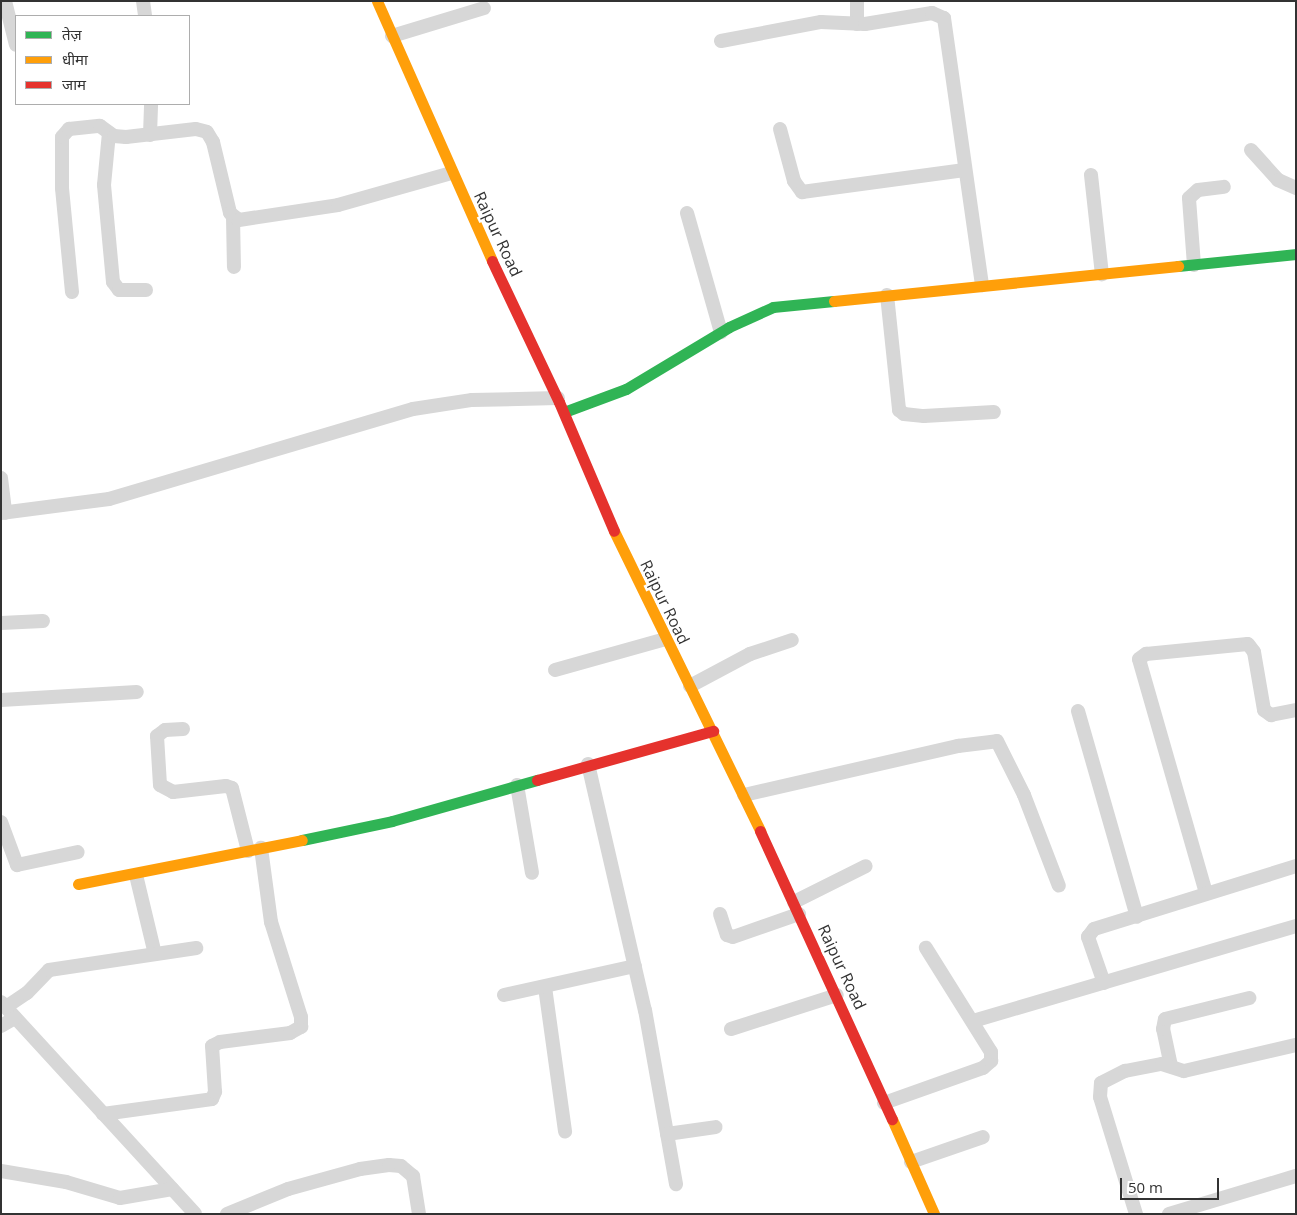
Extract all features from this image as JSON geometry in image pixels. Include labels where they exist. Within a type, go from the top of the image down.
[{"type":"street","points":[[5,1],[15,41]]},
{"type":"street","points":[[143,1],[145,15]]},
{"type":"street","name":"Raipur Road","points":[[377,1],[451,173],[558,398],[628,566],[713,731],[838,994],[934,1214]]},
{"type":"street","points":[[857,1],[857,24]]},
{"type":"street","points":[[392,36],[484,8]]},
{"type":"street","points":[[721,41],[821,22],[857,24],[932,12],[944,18],[982,285]]},
{"type":"street","points":[[150,135],[151,105]]},
{"type":"street","points":[[72,292],[62,188],[63,133],[94,125],[110,133],[126,137],[196,129],[207,132],[213,142],[233,217],[234,267]]},
{"type":"street","points":[[780,129],[794,181],[802,192],[965,170]]},
{"type":"street","points":[[110,133],[104,184],[113,282],[119,290],[146,290]]},
{"type":"street","points":[[1251,150],[1284,185],[1296,188]]},
{"type":"street","points":[[233,217],[245,220],[338,205],[451,173]]},
{"type":"street","points":[[1090,175],[1102,274]]},
{"type":"street","points":[[1194,265],[1189,198],[1198,190],[1224,187]]},
{"type":"street","points":[[687,213],[721,332]]},
{"type":"street","points":[[564,412],[626,390],[721,332],[773,307],[1296,254]]},
{"type":"street","points":[[887,294],[900,410],[912,416],[994,412]]},
{"type":"street","points":[[1,478],[3,513],[109,499],[413,408],[472,400],[558,398]]},
{"type":"street","points":[[1,623],[43,621]]},
{"type":"street","points":[[555,670],[664,639]]},
{"type":"street","points":[[690,686],[750,654],[792,640]]},
{"type":"street","points":[[1206,893],[1139,659],[1146,654],[1248,644],[1254,652],[1264,710],[1271,715],[1296,710]]},
{"type":"street","points":[[1,700],[137,692]]},
{"type":"street","points":[[1078,711],[1137,917]]},
{"type":"street","points":[[104,1114],[212,1099],[215,1092],[212,1046],[220,1042],[290,1033],[300,1027],[301,1017],[271,922],[254,849],[232,788],[226,786],[173,792],[162,789],[160,785],[157,736],[165,730],[183,729]]},
{"type":"street","points":[[78,884],[136,875],[392,821],[588,764],[713,731]]},
{"type":"street","points":[[744,796],[958,746],[997,741],[1024,795],[1060,886]]},
{"type":"street","points":[[588,764],[635,966],[676,1184]]},
{"type":"street","points":[[517,784],[532,873]]},
{"type":"street","points":[[1,822],[17,865],[78,852]]},
{"type":"street","points":[[720,914],[727,935],[733,937],[797,908],[866,866]]},
{"type":"street","points":[[1104,983],[1088,935],[1096,928],[1137,917],[1206,893],[1296,866]]},
{"type":"street","points":[[136,875],[155,954]]},
{"type":"street","points":[[973,1021],[1296,926]]},
{"type":"street","points":[[195,1214],[3,1005],[27,993],[49,970],[196,948]]},
{"type":"street","points":[[884,1103],[989,1064],[991,1052],[926,948]]},
{"type":"street","points":[[504,995],[635,966]]},
{"type":"street","points":[[545,987],[565,1132]]},
{"type":"street","points":[[731,1029],[838,994]]},
{"type":"street","points":[[1171,1066],[1163,1029],[1165,1020],[1248,998]]},
{"type":"street","points":[[1,1026],[15,1018]]},
{"type":"street","points":[[1136,1214],[1099,1088],[1106,1079],[1125,1071],[1162,1064],[1184,1072],[1296,1045]]},
{"type":"street","points":[[667,1134],[716,1127]]},
{"type":"street","points":[[910,1162],[983,1137]]},
{"type":"street","points":[[227,1214],[288,1189],[360,1169],[389,1165],[401,1166],[413,1176],[419,1214]]},
{"type":"street","points":[[1,1171],[66,1182],[113,1198],[130,1198],[172,1189]]},
{"type":"street","points":[[1169,1214],[1296,1176]]},
{"type":"traffic: fast","points":[[1178,266],[1296,254]]},
{"type":"traffic: fast","points":[[564,412],[626,389],[729,327],[773,307],[834,301]]},
{"type":"traffic: fast","points":[[302,840],[392,821],[537,780]]},
{"type":"traffic: slow","points":[[377,1],[492,261]]},
{"type":"traffic: slow","points":[[834,301],[1178,266]]},
{"type":"traffic: slow","points":[[614,531],[760,831]]},
{"type":"traffic: slow","points":[[78,884],[302,840]]},
{"type":"traffic: slow","points":[[892,1119],[934,1214]]},
{"type":"traffic: jam","points":[[492,261],[559,402],[614,531]]},
{"type":"traffic: jam","points":[[537,780],[713,731]]},
{"type":"traffic: jam","points":[[760,831],[892,1119]]}]
